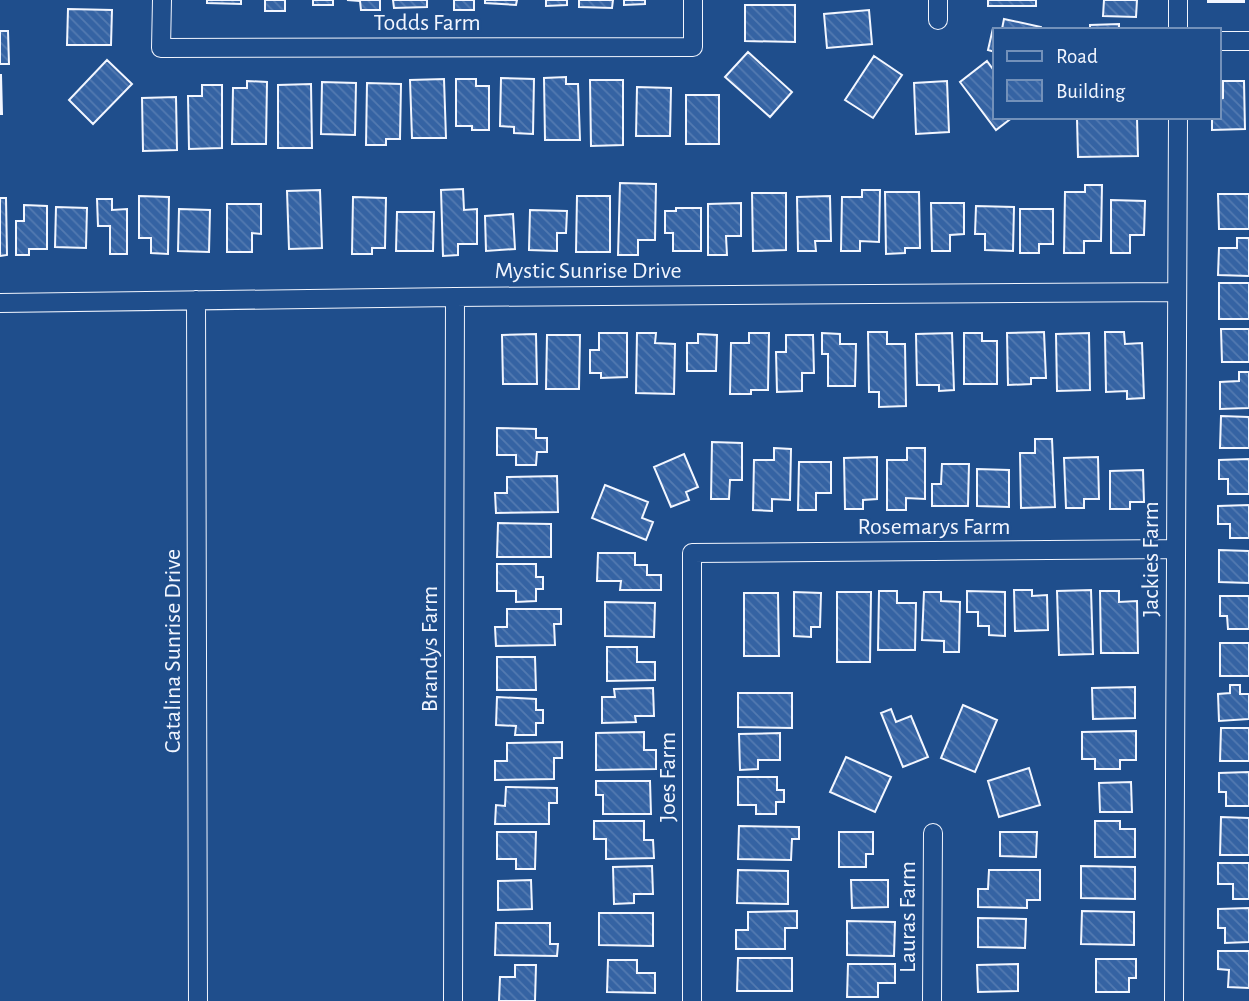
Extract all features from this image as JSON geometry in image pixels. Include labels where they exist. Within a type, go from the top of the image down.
[{"type":"street","name":"Todds Farm","points":[[162,0],[161,48],[693,47],[693,0]]},
{"type":"street","points":[[938,0],[938,20]]},
{"type":"street","points":[[1178,0],[1178,28]]},
{"type":"street","points":[[1221,41],[1249,41]]},
{"type":"street","name":"Jackies Farm","points":[[1174,1001],[1178,119]]},
{"type":"street","name":"Mystic Sunrise Drive","points":[[0,303],[1177,292]]},
{"type":"street","name":"Brandys Farm","points":[[453,1001],[455,297]]},
{"type":"street","name":"Catalina Sunrise Drive","points":[[197,300],[198,1001]]},
{"type":"street","name":"Rosemarys Farm","points":[[692,553],[1176,549]]},
{"type":"street","name":"Joes Farm","points":[[692,553],[692,1001]]},
{"type":"street","name":"Lauras Farm","points":[[932,1001],[933,833]]},
{"type":"building","points":[[207,0],[241,0],[241,4],[207,3]]},
{"type":"building","points":[[265,0],[285,0],[285,11],[265,11]]},
{"type":"building","points":[[313,0],[333,0],[333,5],[313,5]]},
{"type":"building","points":[[347,0],[380,0],[380,10],[361,10],[360,1]]},
{"type":"building","points":[[393,0],[427,0],[427,7],[394,8]]},
{"type":"building","points":[[454,0],[474,0],[474,10],[454,10]]},
{"type":"building","points":[[485,0],[517,0],[516,5],[485,3]]},
{"type":"building","points":[[546,0],[567,0],[567,5],[546,6]]},
{"type":"building","points":[[579,0],[613,0],[612,8],[579,7]]},
{"type":"building","points":[[624,0],[645,0],[645,4],[624,5]]},
{"type":"building","points":[[988,0],[1036,0],[1036,6],[988,6]]},
{"type":"building","points":[[1104,0],[1137,0],[1136,17],[1103,16]]},
{"type":"building","points":[[1244,0],[1244,2],[1208,2]]},
{"type":"building","points":[[745,5],[795,5],[795,42],[745,41]]},
{"type":"building","points":[[68,9],[112,10],[111,45],[67,45]]},
{"type":"building","points":[[869,10],[872,44],[827,48],[824,14]]},
{"type":"building","points":[[1004,19],[1041,27],[1041,28],[1002,28]]},
{"type":"building","points":[[1119,24],[1119,28],[1090,28],[1090,25]]},
{"type":"building","points":[[993,28],[993,51],[988,50]]},
{"type":"building","points":[[0,31],[8,31],[9,64],[0,64]]},
{"type":"building","points":[[748,52],[792,92],[770,117],[725,77]]},
{"type":"building","points":[[874,56],[902,75],[873,118],[845,100]]},
{"type":"building","points":[[107,60],[132,84],[93,124],[69,100]]},
{"type":"building","points":[[987,61],[993,69],[993,119],[1010,119],[996,130],[960,82]]},
{"type":"building","points":[[1,75],[2,114],[0,114]]},
{"type":"building","points":[[566,77],[566,84],[578,84],[580,140],[545,140],[544,78]]},
{"type":"building","points":[[501,78],[534,79],[533,134],[514,133],[514,127],[500,126]]},
{"type":"building","points":[[444,79],[446,138],[412,138],[410,80]]},
{"type":"building","points":[[456,79],[476,79],[476,86],[489,86],[489,130],[456,126]]},
{"type":"building","points":[[590,80],[623,80],[623,145],[591,146]]},
{"type":"building","points":[[247,81],[267,82],[266,144],[232,144],[233,88],[247,88]]},
{"type":"building","points":[[947,81],[949,132],[916,134],[914,83]]},
{"type":"building","points":[[1223,81],[1244,81],[1245,129],[1212,130],[1212,119],[1221,119]]},
{"type":"building","points":[[322,82],[356,83],[355,135],[321,134]]},
{"type":"building","points":[[367,83],[401,84],[400,139],[386,139],[386,145],[366,145]]},
{"type":"building","points":[[311,84],[312,148],[278,148],[278,85]]},
{"type":"building","points":[[202,85],[222,85],[222,148],[189,149],[188,96],[202,96]]},
{"type":"building","points":[[637,87],[671,88],[670,136],[636,136]]},
{"type":"building","points":[[686,95],[719,95],[719,144],[686,144]]},
{"type":"building","points":[[176,97],[177,150],[143,151],[142,98]]},
{"type":"building","points":[[1077,119],[1137,119],[1138,156],[1078,157]]},
{"type":"building","points":[[620,183],[656,184],[655,240],[638,240],[638,255],[618,255]]},
{"type":"building","points":[[1085,185],[1102,185],[1101,241],[1084,241],[1084,253],[1064,253],[1065,192],[1085,192]]},
{"type":"building","points":[[463,189],[464,210],[477,209],[477,244],[458,244],[458,255],[443,256],[441,190]]},
{"type":"building","points":[[320,190],[322,248],[289,249],[287,191]]},
{"type":"building","points":[[862,190],[880,190],[879,242],[860,241],[860,251],[841,251],[842,197],[862,197]]},
{"type":"building","points":[[885,192],[919,192],[920,248],[905,248],[905,253],[886,254]]},
{"type":"building","points":[[752,193],[786,193],[786,250],[753,251]]},
{"type":"building","points":[[1218,194],[1249,194],[1249,229],[1219,229]]},
{"type":"building","points":[[139,196],[169,197],[168,254],[151,253],[151,238],[139,238]]},
{"type":"building","points":[[577,196],[610,196],[610,252],[576,252]]},
{"type":"building","points":[[830,196],[831,241],[815,241],[816,251],[798,251],[797,197]]},
{"type":"building","points":[[353,197],[386,198],[385,248],[372,248],[372,254],[352,254]]},
{"type":"building","points":[[0,198],[6,198],[7,255],[0,256]]},
{"type":"building","points":[[97,199],[112,199],[112,210],[127,209],[127,254],[110,254],[110,226],[98,226]]},
{"type":"building","points":[[1111,200],[1145,201],[1144,235],[1130,235],[1130,253],[1111,253]]},
{"type":"building","points":[[741,203],[741,236],[726,236],[727,255],[708,255],[708,204]]},
{"type":"building","points":[[931,203],[964,203],[964,234],[950,235],[950,251],[932,251]]},
{"type":"building","points":[[227,204],[261,204],[261,234],[252,233],[252,252],[227,252]]},
{"type":"building","points":[[24,205],[47,206],[47,249],[29,249],[29,255],[16,255],[16,221],[24,221]]},
{"type":"building","points":[[976,206],[1014,207],[1013,251],[985,250],[985,234],[975,234]]},
{"type":"building","points":[[56,207],[87,208],[86,248],[55,247]]},
{"type":"building","points":[[676,208],[701,208],[701,251],[673,251],[673,233],[665,233],[665,211],[676,211]]},
{"type":"building","points":[[179,209],[210,210],[209,252],[178,251]]},
{"type":"building","points":[[1020,209],[1053,209],[1053,244],[1039,244],[1039,253],[1020,253]]},
{"type":"building","points":[[530,210],[567,211],[566,233],[557,233],[557,251],[529,250]]},
{"type":"building","points":[[397,212],[434,212],[433,251],[396,251]]},
{"type":"building","points":[[513,214],[515,249],[486,251],[485,216]]},
{"type":"building","points":[[1237,238],[1249,238],[1249,276],[1218,275],[1219,248],[1237,248]]},
{"type":"building","points":[[1219,283],[1249,283],[1249,319],[1219,319]]},
{"type":"building","points":[[1221,329],[1249,329],[1249,362],[1222,362]]},
{"type":"building","points":[[868,332],[887,332],[887,344],[905,344],[906,406],[879,407],[879,392],[869,392]]},
{"type":"building","points":[[1044,332],[1046,378],[1031,378],[1031,384],[1008,385],[1007,333]]},
{"type":"building","points":[[1105,332],[1124,332],[1125,344],[1142,343],[1144,398],[1127,399],[1127,391],[1106,392]]},
{"type":"building","points":[[599,333],[627,333],[627,377],[601,378],[601,373],[590,373],[590,350],[599,350]]},
{"type":"building","points":[[637,333],[656,333],[655,343],[675,344],[674,394],[636,393]]},
{"type":"building","points":[[749,333],[769,333],[768,390],[751,390],[751,394],[730,394],[731,343],[749,343]]},
{"type":"building","points":[[822,333],[840,334],[840,344],[856,344],[855,386],[828,386],[828,354],[822,354]]},
{"type":"building","points":[[952,333],[954,390],[939,391],[939,385],[917,385],[916,334]]},
{"type":"building","points":[[964,333],[982,333],[982,341],[997,341],[997,384],[964,384]]},
{"type":"building","points":[[1089,333],[1090,390],[1057,391],[1056,334]]},
{"type":"building","points":[[536,334],[537,384],[503,384],[502,335]]},
{"type":"building","points":[[698,334],[717,335],[716,371],[687,371],[687,343],[698,343]]},
{"type":"building","points":[[547,335],[580,335],[579,389],[546,389]]},
{"type":"building","points":[[786,335],[813,335],[814,373],[802,373],[802,391],[777,392],[776,352],[786,352]]},
{"type":"building","points":[[1239,372],[1249,372],[1249,408],[1220,409],[1220,382],[1239,381]]},
{"type":"building","points":[[1221,416],[1249,417],[1249,448],[1220,448]]},
{"type":"building","points":[[497,428],[536,429],[536,438],[547,438],[547,452],[537,452],[536,465],[516,465],[516,455],[497,455]]},
{"type":"building","points":[[1035,439],[1052,439],[1055,507],[1021,508],[1020,453],[1035,453]]},
{"type":"building","points":[[712,442],[742,443],[742,480],[730,480],[729,499],[711,499]]},
{"type":"building","points":[[774,448],[791,449],[790,500],[772,499],[772,511],[753,510],[754,460],[774,460]]},
{"type":"building","points":[[907,448],[925,448],[925,499],[906,498],[906,510],[887,510],[887,460],[907,460]]},
{"type":"building","points":[[684,454],[698,487],[686,492],[689,500],[671,507],[654,467]]},
{"type":"building","points":[[877,457],[877,499],[863,500],[863,509],[845,509],[844,458]]},
{"type":"building","points":[[1098,457],[1099,499],[1084,499],[1084,508],[1066,508],[1064,458]]},
{"type":"building","points":[[1249,459],[1249,494],[1228,494],[1228,479],[1219,479],[1219,460]]},
{"type":"building","points":[[799,462],[831,462],[831,493],[816,493],[816,510],[798,510]]},
{"type":"building","points":[[942,464],[969,464],[968,506],[932,506],[932,484],[941,484]]},
{"type":"building","points":[[977,469],[1009,470],[1009,507],[977,506]]},
{"type":"building","points":[[1143,470],[1144,502],[1130,502],[1130,509],[1110,509],[1110,471]]},
{"type":"building","points":[[557,476],[558,512],[496,513],[495,493],[507,493],[507,477]]},
{"type":"building","points":[[605,485],[648,502],[642,518],[653,522],[646,540],[592,518]]},
{"type":"building","points":[[1249,505],[1249,538],[1230,538],[1230,524],[1218,524],[1218,506]]},
{"type":"building","points":[[498,523],[551,524],[551,557],[497,557]]},
{"type":"building","points":[[1219,550],[1249,551],[1249,583],[1219,582]]},
{"type":"building","points":[[598,553],[635,553],[635,565],[647,565],[647,575],[661,575],[661,590],[620,590],[621,581],[597,581]]},
{"type":"building","points":[[497,564],[536,564],[536,577],[543,577],[543,589],[536,589],[536,601],[516,602],[516,591],[497,591]]},
{"type":"building","points":[[1014,590],[1032,590],[1032,596],[1047,595],[1048,630],[1015,631]]},
{"type":"building","points":[[1091,590],[1093,654],[1059,655],[1057,591]]},
{"type":"building","points":[[879,591],[897,591],[897,603],[916,603],[915,650],[878,650]]},
{"type":"building","points":[[967,591],[1005,592],[1005,636],[989,635],[989,626],[978,626],[978,612],[967,612]]},
{"type":"building","points":[[1100,591],[1119,591],[1119,602],[1137,601],[1138,653],[1101,653]]},
{"type":"building","points":[[794,592],[821,593],[820,627],[811,627],[811,637],[794,636]]},
{"type":"building","points":[[837,592],[871,592],[870,662],[837,662]]},
{"type":"building","points":[[924,592],[941,592],[941,601],[960,602],[959,652],[944,652],[944,641],[922,640]]},
{"type":"building","points":[[744,593],[778,593],[779,656],[744,656]]},
{"type":"building","points":[[1220,596],[1249,596],[1249,629],[1228,629],[1227,616],[1220,616]]},
{"type":"building","points":[[605,602],[655,603],[654,637],[605,636]]},
{"type":"building","points":[[507,609],[561,609],[561,624],[554,624],[555,645],[496,646],[495,627],[507,627]]},
{"type":"building","points":[[1220,643],[1249,643],[1249,676],[1220,676]]},
{"type":"building","points":[[607,647],[637,647],[637,662],[655,662],[655,680],[607,681]]},
{"type":"building","points":[[497,657],[535,657],[536,690],[497,690]]},
{"type":"building","points":[[1230,685],[1240,685],[1240,694],[1249,694],[1249,719],[1219,721],[1218,694],[1230,693]]},
{"type":"building","points":[[1135,687],[1135,718],[1093,719],[1092,688]]},
{"type":"building","points":[[653,688],[654,716],[635,716],[636,722],[602,723],[602,697],[615,697],[614,689]]},
{"type":"building","points":[[738,693],[792,693],[792,728],[738,727]]},
{"type":"building","points":[[497,697],[536,699],[536,710],[543,710],[543,723],[536,723],[536,735],[515,735],[516,726],[496,725]]},
{"type":"building","points":[[963,705],[997,720],[975,772],[941,758]]},
{"type":"building","points":[[891,709],[896,722],[911,716],[928,757],[903,767],[881,713]]},
{"type":"building","points":[[1221,728],[1249,728],[1249,761],[1220,761]]},
{"type":"building","points":[[1136,731],[1136,760],[1120,760],[1120,769],[1095,769],[1095,759],[1082,759],[1082,732]]},
{"type":"building","points":[[644,732],[644,750],[656,750],[656,769],[596,770],[596,733]]},
{"type":"building","points":[[780,733],[780,760],[758,760],[758,769],[740,770],[739,734]]},
{"type":"building","points":[[562,742],[562,758],[554,758],[554,779],[495,780],[495,761],[507,761],[507,743]]},
{"type":"building","points":[[846,757],[891,777],[875,812],[830,792]]},
{"type":"building","points":[[1029,768],[1040,805],[999,817],[988,781]]},
{"type":"building","points":[[1249,772],[1249,806],[1226,806],[1226,792],[1219,792],[1219,773]]},
{"type":"building","points":[[738,777],[777,777],[777,790],[784,790],[784,802],[776,802],[776,814],[756,814],[756,805],[738,805]]},
{"type":"building","points":[[596,781],[650,781],[651,814],[603,814],[603,795],[596,795]]},
{"type":"building","points":[[1131,782],[1132,812],[1100,812],[1099,783]]},
{"type":"building","points":[[506,787],[557,788],[557,803],[549,803],[549,824],[495,824],[496,805],[505,806]]},
{"type":"building","points":[[1221,817],[1249,818],[1249,855],[1220,855]]},
{"type":"building","points":[[594,821],[644,821],[644,840],[653,840],[654,858],[606,859],[606,839],[594,839]]},
{"type":"building","points":[[1095,821],[1120,821],[1120,829],[1135,829],[1135,857],[1095,857]]},
{"type":"building","points":[[739,826],[799,827],[799,839],[792,839],[791,860],[738,859]]},
{"type":"building","points":[[497,832],[536,832],[535,869],[516,869],[516,859],[497,859]]},
{"type":"building","points":[[839,832],[873,832],[873,854],[866,854],[866,867],[839,867]]},
{"type":"building","points":[[1000,832],[1037,832],[1036,857],[1000,856]]},
{"type":"building","points":[[1218,863],[1249,863],[1249,899],[1233,899],[1233,884],[1218,884]]},
{"type":"building","points":[[652,866],[653,894],[634,894],[634,903],[614,904],[613,867]]},
{"type":"building","points":[[1081,866],[1135,867],[1135,899],[1081,898]]},
{"type":"building","points":[[738,870],[788,871],[788,904],[737,903]]},
{"type":"building","points":[[989,870],[1040,870],[1040,900],[1027,900],[1027,908],[978,907],[978,889],[988,889]]},
{"type":"building","points":[[531,880],[532,909],[498,910],[498,881]]},
{"type":"building","points":[[851,880],[888,880],[888,907],[852,908]]},
{"type":"building","points":[[1249,908],[1249,942],[1225,943],[1225,928],[1218,928],[1218,909]]},
{"type":"building","points":[[797,911],[797,928],[785,928],[785,949],[736,949],[736,930],[748,930],[748,912]]},
{"type":"building","points":[[1082,911],[1134,912],[1134,945],[1081,944]]},
{"type":"building","points":[[599,913],[653,913],[653,946],[599,945]]},
{"type":"building","points":[[978,918],[1026,919],[1025,948],[978,947]]},
{"type":"building","points":[[847,921],[895,922],[894,956],[847,955]]},
{"type":"building","points":[[496,923],[550,923],[550,944],[558,944],[557,956],[495,955]]},
{"type":"building","points":[[1218,951],[1249,951],[1249,988],[1228,987],[1229,970],[1218,969]]},
{"type":"building","points":[[738,958],[792,958],[792,991],[737,991]]},
{"type":"building","points":[[1096,959],[1136,959],[1136,978],[1129,978],[1129,992],[1096,992]]},
{"type":"building","points":[[608,960],[637,960],[637,973],[655,973],[655,993],[607,992]]},
{"type":"building","points":[[848,964],[895,964],[895,983],[878,983],[878,997],[847,997]]},
{"type":"building","points":[[1018,964],[1018,991],[978,992],[977,965]]},
{"type":"building","points":[[515,965],[536,965],[535,1001],[499,1001],[500,977],[515,977]]}]
